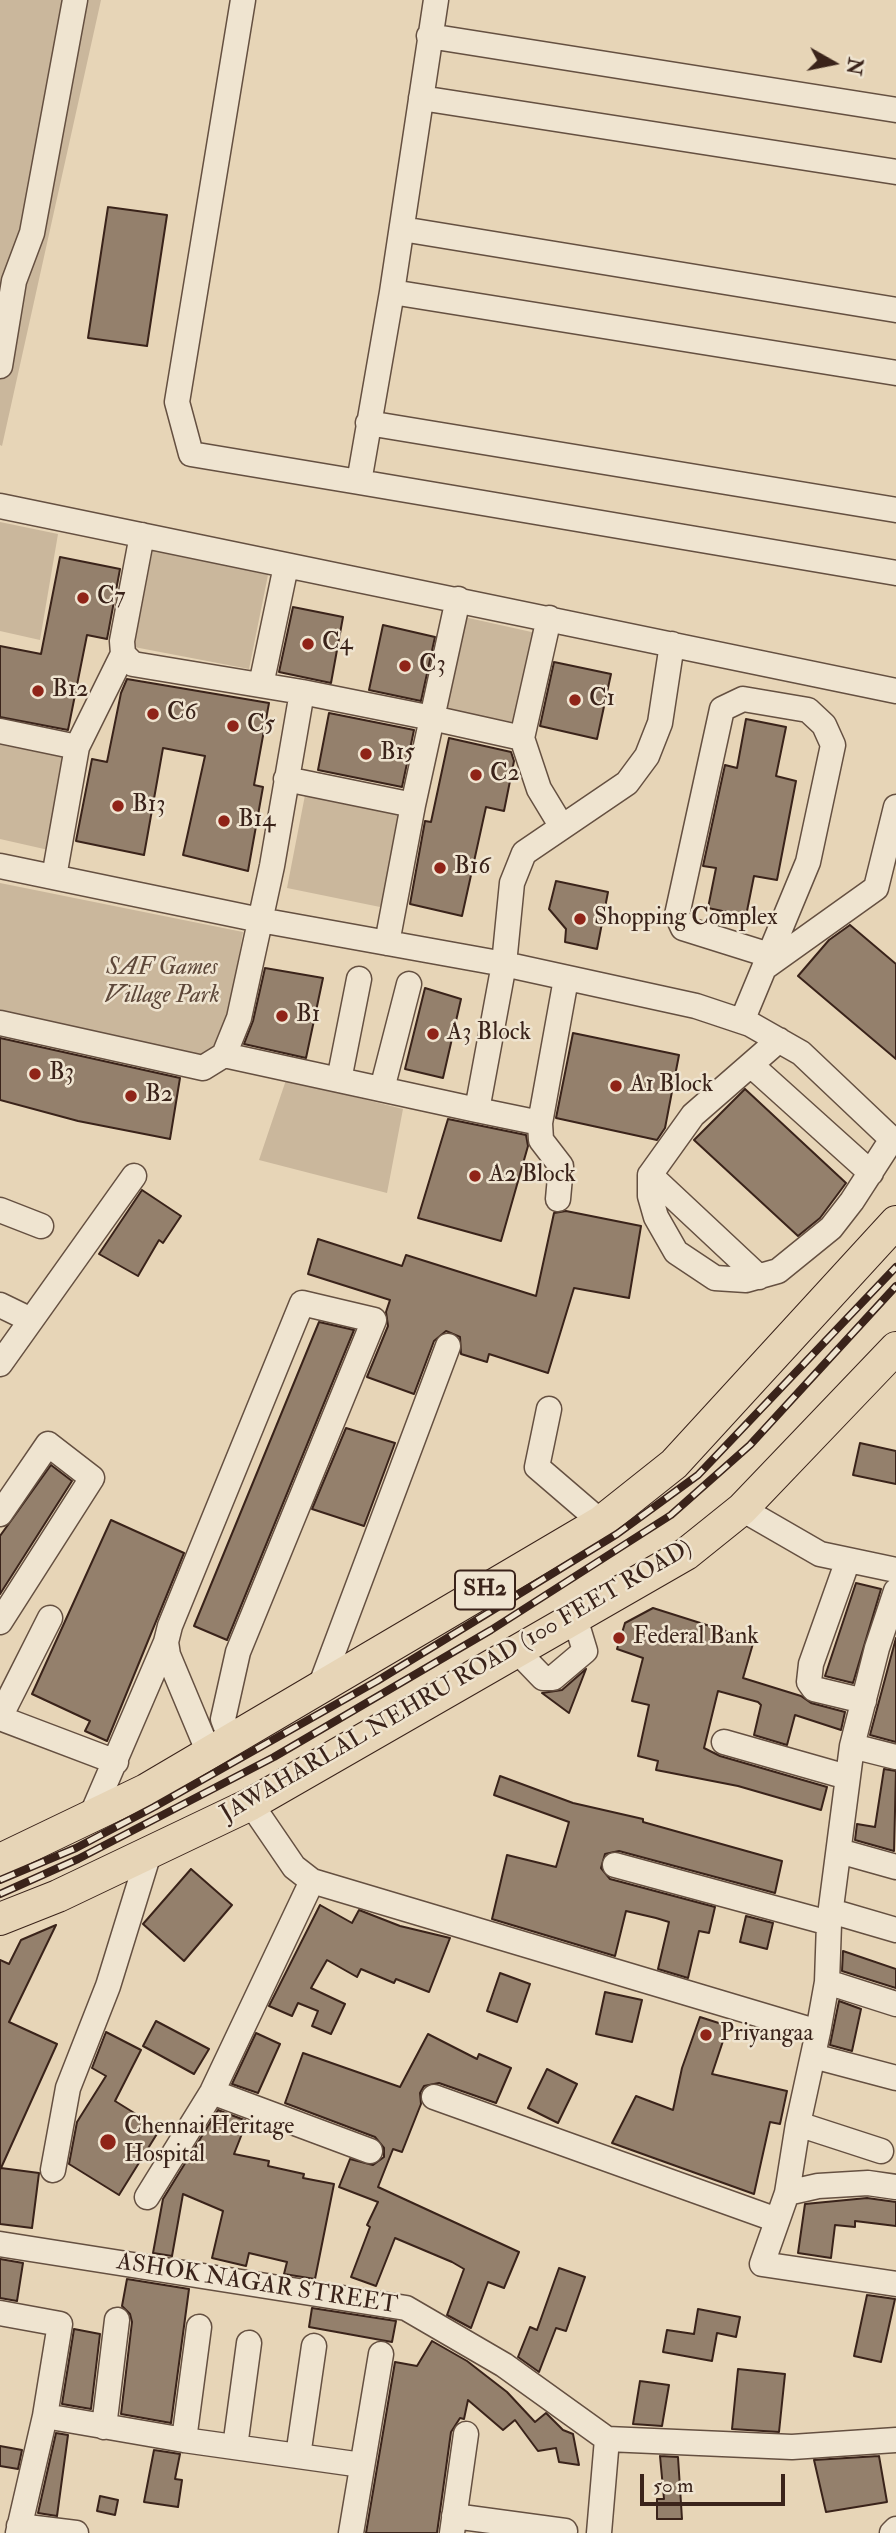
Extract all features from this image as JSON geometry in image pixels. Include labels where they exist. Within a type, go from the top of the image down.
[{"type":"main road","name":"SH2","points":[[0,1860],[146,1790],[601,1522],[674,1464],[896,1222]]},
{"type":"main road","name":"JAWAHARLAL NEHRU ROAD (100 FEET ROAD)","points":[[0,1919],[58,1896],[251,1804],[686,1554],[742,1509],[896,1348]]},
{"type":"street","points":[[0,366],[14,281],[32,233],[75,0]]},
{"type":"street","points":[[243,0],[177,402],[191,454],[896,573]]},
{"type":"street","points":[[359,482],[392,292],[436,0]]},
{"type":"street","points":[[429,36],[896,110]]},
{"type":"street","points":[[421,98],[896,172]]},
{"type":"street","points":[[402,229],[896,310]]},
{"type":"street","points":[[392,292],[896,373]]},
{"type":"street","points":[[368,423],[896,510]]},
{"type":"street","points":[[0,506],[896,691]]},
{"type":"street","points":[[54,877],[77,747],[123,654],[122,641],[142,535]]},
{"type":"street","points":[[261,685],[286,565]]},
{"type":"street","points":[[387,943],[413,805],[458,599]]},
{"type":"street","points":[[549,618],[522,738],[539,789],[562,827]]},
{"type":"street","points":[[477,1110],[504,964],[512,883],[524,853],[627,783],[647,756],[660,723],[672,644]]},
{"type":"street","points":[[123,654],[133,664],[302,692],[522,738]]},
{"type":"street","points":[[0,1023],[203,1068],[224,1055],[239,1018],[302,692]]},
{"type":"street","points":[[741,1021],[808,862],[833,745],[824,724],[808,710],[743,699],[722,709],[677,915],[683,928],[766,961]]},
{"type":"street","points":[[0,731],[77,747]]},
{"type":"street","points":[[286,779],[413,805]]},
{"type":"street","points":[[766,961],[876,888],[896,807]]},
{"type":"street","points":[[0,866],[260,920],[504,964],[696,1006],[741,1021],[779,1041],[801,1053],[894,1141],[831,1228],[778,1271],[759,1277],[715,1278],[676,1252],[656,1217],[650,1196],[650,1175],[693,1115],[779,1041]]},
{"type":"street","points":[[339,1080],[359,979]]},
{"type":"street","points":[[558,1199],[561,1166],[541,1140],[540,1123],[566,979]]},
{"type":"street","points":[[382,1089],[409,984]]},
{"type":"street","points":[[224,1055],[540,1123]]},
{"type":"street","points":[[751,1065],[871,1173]]},
{"type":"street","points":[[650,1175],[759,1277]]},
{"type":"street","points":[[0,1364],[134,1176]]},
{"type":"street","points":[[0,1210],[41,1226]]},
{"type":"street","points":[[92,1814],[166,1642],[302,1303],[374,1320],[237,1652],[223,1718],[220,1747]]},
{"type":"street","points":[[0,1305],[32,1320]]},
{"type":"street","points":[[320,1687],[448,1346]]},
{"type":"street","points":[[549,1409],[537,1467],[601,1522]]},
{"type":"street","points":[[0,1514],[48,1444],[92,1478],[0,1622]]},
{"type":"street","points":[[742,1509],[820,1553],[896,1570]]},
{"type":"street","points":[[848,1560],[811,1664],[809,1682],[814,1689],[864,1702]]},
{"type":"street","points":[[896,1591],[887,1650],[864,1702],[852,1746],[830,1917],[827,1982],[787,2193],[762,2264],[896,2284]]},
{"type":"street","points":[[50,1618],[0,1718],[116,1762]]},
{"type":"street","points":[[166,1642],[168,1655],[220,1747]]},
{"type":"street","points":[[724,1742],[847,1777]]},
{"type":"street","points":[[852,1746],[896,1757]]},
{"type":"street","points":[[251,1804],[294,1867],[313,1881],[816,2044],[896,2078]]},
{"type":"street","points":[[53,2170],[68,2088],[108,1986],[150,1850]]},
{"type":"street","points":[[839,1851],[896,1867]]},
{"type":"street","points":[[615,1865],[830,1917],[896,1930]]},
{"type":"street","points":[[147,2197],[212,2092],[313,1881]]},
{"type":"street","points":[[827,1982],[896,2004]]},
{"type":"street","points":[[212,2092],[370,2151]]},
{"type":"street","points":[[434,2097],[777,2220]]},
{"type":"street","points":[[798,2124],[881,2151]]},
{"type":"street","points":[[787,2193],[818,2186],[868,2183],[896,2187]]},
{"type":"street","name":"ASHOK NAGAR STREET","points":[[0,2244],[406,2308],[504,2365],[607,2439]]},
{"type":"street","points":[[0,2313],[60,2324],[45,2416],[19,2529],[76,2533]]},
{"type":"street","points":[[104,2427],[117,2320]]},
{"type":"street","points":[[184,2440],[199,2327]]},
{"type":"street","points":[[235,2447],[250,2343]]},
{"type":"street","points":[[298,2456],[314,2346]]},
{"type":"street","points":[[351,2533],[381,2354]]},
{"type":"street","points":[[45,2416],[184,2440],[362,2465]]},
{"type":"street","points":[[466,2434],[453,2524],[571,2532]]},
{"type":"street","points":[[599,2533],[607,2439],[792,2447],[896,2440]]},
{"type":"street","points":[[892,2533],[896,2529]]},
{"type":"green space","points":[[0,0],[101,0],[2,446],[0,445]]},
{"type":"green space","points":[[0,522],[58,534],[40,640],[0,631]]},
{"type":"green space","points":[[153,549],[268,575],[249,669],[134,647]]},
{"type":"green space","points":[[464,617],[536,633],[519,723],[444,709]]},
{"type":"green space","points":[[0,737],[69,751],[53,851],[0,839]]},
{"type":"green space","points":[[306,790],[405,812],[385,908],[287,888]]},
{"type":"green space","name":"SAF Games Village Park","points":[[0,883],[243,932],[231,1002],[216,1062],[0,1015]]},
{"type":"green space","points":[[286,1080],[403,1109],[387,1193],[259,1160]]},
{"type":"building","points":[[108,207],[167,215],[147,346],[88,338]]},
{"type":"building","points":[[60,557],[120,569],[107,639],[87,635],[68,730],[0,717],[0,646],[41,654]]},
{"type":"building","name":"C4","points":[[293,607],[343,617],[331,683],[279,672]]},
{"type":"building","name":"C3","points":[[383,625],[435,637],[421,701],[369,690]]},
{"type":"building","name":"C1","points":[[554,662],[611,674],[597,739],[540,726]]},
{"type":"building","points":[[127,679],[269,703],[254,785],[263,787],[248,871],[183,855],[205,756],[163,748],[144,855],[76,841],[92,759],[107,762],[121,693]]},
{"type":"building","name":"B15","points":[[329,713],[414,730],[402,787],[318,770]]},
{"type":"building","points":[[746,719],[786,727],[776,776],[796,781],[777,880],[754,876],[746,916],[708,908],[716,868],[703,866],[725,765],[737,768]]},
{"type":"building","points":[[449,738],[511,752],[514,761],[504,811],[486,807],[462,916],[410,904],[425,821],[431,822]]},
{"type":"building","name":"Shopping Complex","points":[[556,881],[608,892],[597,949],[565,942],[566,929],[549,909]]},
{"type":"building","points":[[850,925],[896,964],[896,1059],[798,976],[829,940]]},
{"type":"building","name":"B1","points":[[265,968],[323,978],[306,1058],[244,1044],[253,1021]]},
{"type":"building","name":"A3 Block","points":[[425,988],[461,999],[443,1078],[405,1069]]},
{"type":"building","name":"A1 Block","points":[[573,1033],[679,1055],[665,1128],[657,1140],[556,1118]]},
{"type":"building","points":[[0,1038],[180,1078],[170,1139],[78,1121],[0,1100]]},
{"type":"building","points":[[745,1089],[846,1183],[820,1218],[798,1236],[694,1140]]},
{"type":"building","name":"A2 Block","points":[[448,1119],[526,1135],[528,1146],[501,1241],[418,1218]]},
{"type":"building","points":[[142,1190],[181,1216],[163,1243],[159,1240],[138,1276],[99,1254]]},
{"type":"building","points":[[566,1211],[641,1226],[629,1298],[574,1288],[548,1373],[489,1354],[487,1362],[461,1354],[460,1337],[446,1331],[434,1341],[414,1394],[367,1377],[388,1326],[386,1312],[390,1300],[308,1274],[318,1239],[402,1266],[406,1255],[536,1296],[554,1213]]},
{"type":"building","points":[[319,1322],[354,1330],[227,1640],[194,1626]]},
{"type":"building","points":[[346,1428],[395,1443],[364,1526],[312,1509]]},
{"type":"building","points":[[860,1443],[896,1451],[896,1484],[853,1475]]},
{"type":"building","points":[[51,1465],[72,1481],[0,1594],[0,1536]]},
{"type":"building","points":[[111,1520],[184,1553],[107,1741],[85,1731],[90,1721],[32,1694]]},
{"type":"building","points":[[856,1583],[881,1589],[853,1683],[825,1676]]},
{"type":"building","points":[[653,1608],[754,1640],[743,1678],[801,1696],[811,1703],[845,1712],[841,1730],[795,1715],[787,1745],[754,1735],[761,1705],[758,1702],[718,1691],[704,1748],[720,1756],[827,1787],[821,1810],[738,1786],[656,1770],[658,1761],[638,1756],[649,1705],[632,1701],[643,1658],[617,1649],[625,1623]]},
{"type":"building","points":[[896,1638],[896,1742],[870,1735]]},
{"type":"building","points":[[586,1669],[569,1713],[542,1693],[562,1690]]},
{"type":"building","points":[[884,1769],[896,1771],[894,1851],[855,1840],[857,1824],[875,1827]]},
{"type":"building","points":[[500,1776],[573,1803],[643,1819],[643,1822],[782,1861],[775,1893],[619,1851],[605,1854],[601,1868],[610,1879],[715,1907],[709,1933],[699,1931],[688,1978],[658,1969],[669,1922],[656,1918],[626,1911],[615,1956],[492,1919],[507,1855],[556,1867],[569,1822],[494,1795]]},
{"type":"building","points":[[191,1869],[232,1905],[184,1961],[143,1924]]},
{"type":"building","points":[[320,1905],[352,1923],[359,1910],[400,1926],[450,1938],[429,1992],[396,1979],[394,1983],[361,1969],[357,1977],[327,1960],[311,1988],[345,2004],[331,2034],[312,2026],[318,2011],[298,2003],[292,2016],[269,2006]]},
{"type":"building","points":[[746,1916],[773,1923],[767,1949],[740,1942]]},
{"type":"building","points":[[56,1925],[9,2022],[57,2044],[1,2168],[39,2173],[32,2228],[0,2224],[0,1960],[9,1964],[21,1940]]},
{"type":"building","points":[[843,1951],[896,1969],[896,1988],[842,1971]]},
{"type":"building","points":[[500,1973],[530,1984],[517,2022],[487,2011]]},
{"type":"building","points":[[605,1992],[642,2000],[632,2042],[596,2034]]},
{"type":"building","points":[[839,2001],[861,2009],[852,2051],[830,2045]]},
{"type":"building","points":[[700,2017],[728,2026],[712,2074],[787,2091],[780,2124],[770,2122],[754,2194],[612,2143],[636,2096],[673,2110],[682,2068]]},
{"type":"building","points":[[156,2021],[209,2049],[194,2074],[143,2046]]},
{"type":"building","name":"Chennai Heritage Hospital","points":[[106,2032],[141,2050],[115,2101],[160,2129],[119,2195],[69,2164],[77,2122],[106,2076],[92,2068]]},
{"type":"building","points":[[256,2033],[280,2044],[258,2093],[232,2084]]},
{"type":"building","points":[[428,2034],[477,2059],[479,2054],[511,2068],[496,2103],[439,2083],[424,2086],[420,2093],[421,2104],[402,2152],[393,2149],[378,2187],[519,2252],[504,2288],[488,2282],[471,2328],[447,2315],[464,2269],[452,2262],[395,2238],[376,2286],[351,2277],[370,2227],[367,2225],[378,2202],[339,2187],[350,2159],[373,2165],[384,2157],[384,2148],[375,2137],[285,2103],[303,2053],[400,2087]]},
{"type":"building","points":[[547,2069],[577,2084],[558,2123],[528,2108]]},
{"type":"building","points":[[218,2110],[247,2121],[234,2154],[269,2161],[268,2166],[304,2174],[303,2178],[334,2184],[315,2279],[284,2274],[287,2262],[249,2253],[246,2266],[212,2258],[223,2211],[183,2194],[172,2256],[153,2253],[163,2199]]},
{"type":"building","points":[[867,2198],[896,2202],[896,2226],[855,2221],[855,2227],[835,2225],[831,2258],[798,2253],[805,2204]]},
{"type":"building","points":[[0,2259],[23,2263],[17,2301],[0,2298]]},
{"type":"building","points":[[559,2268],[585,2277],[566,2331],[556,2328],[539,2372],[518,2357],[530,2327],[537,2330]]},
{"type":"building","points":[[127,2279],[189,2289],[171,2423],[121,2414],[132,2322],[130,2314],[122,2306]]},
{"type":"building","points":[[867,2295],[895,2299],[881,2362],[854,2356]]},
{"type":"building","points":[[312,2308],[396,2321],[392,2342],[309,2327]]},
{"type":"building","points":[[698,2309],[740,2317],[736,2337],[717,2333],[712,2361],[663,2352],[667,2330],[694,2334]]},
{"type":"building","points":[[74,2329],[100,2334],[91,2409],[62,2404]]},
{"type":"building","points":[[432,2341],[467,2361],[507,2392],[535,2422],[546,2413],[563,2430],[573,2434],[579,2465],[559,2462],[556,2448],[538,2451],[515,2420],[503,2430],[468,2400],[464,2419],[460,2418],[451,2432],[437,2533],[366,2533],[395,2362],[417,2366]]},
{"type":"building","points":[[738,2369],[785,2374],[779,2432],[732,2429]]},
{"type":"building","points":[[640,2381],[669,2385],[662,2426],[633,2424]]},
{"type":"building","points":[[56,2433],[68,2435],[57,2516],[38,2513]]},
{"type":"building","points":[[0,2446],[22,2450],[18,2469],[0,2466]]},
{"type":"building","points":[[154,2450],[180,2454],[175,2479],[182,2480],[178,2507],[144,2502]]},
{"type":"building","points":[[660,2456],[678,2457],[682,2519],[657,2519],[657,2499],[664,2499]]},
{"type":"building","points":[[879,2456],[887,2502],[826,2512],[814,2460]]},
{"type":"building","points":[[100,2496],[118,2500],[115,2515],[97,2511]]},
{"type":"railway","points":[[0,1880],[76,1848],[154,1807],[377,1681],[617,1534],[698,1475],[896,1267]]},
{"type":"railway","points":[[0,1894],[78,1859],[274,1757],[491,1630],[671,1515],[750,1445],[896,1286]]},
{"type":"place","name":"C7","points":[[83,598]]},
{"type":"place","name":"C4","points":[[308,644]]},
{"type":"place","name":"C3","points":[[405,666]]},
{"type":"place","name":"B12","points":[[38,691]]},
{"type":"place","name":"C1","points":[[575,700]]},
{"type":"place","name":"C6","points":[[153,714]]},
{"type":"place","name":"C5","points":[[233,726]]},
{"type":"place","name":"B15","points":[[366,754]]},
{"type":"place","name":"C2","points":[[476,775]]},
{"type":"place","name":"B13","points":[[118,806]]},
{"type":"place","name":"B14","points":[[224,821]]},
{"type":"place","name":"B16","points":[[440,868]]},
{"type":"place","name":"Shopping Complex","points":[[580,919]]},
{"type":"place","name":"B1","points":[[282,1016]]},
{"type":"place","name":"A3 Block","points":[[433,1034]]},
{"type":"place","name":"B3","points":[[35,1074]]},
{"type":"place","name":"A1 Block","points":[[616,1086]]},
{"type":"place","name":"B2","points":[[131,1096]]},
{"type":"place","name":"A2 Block","points":[[475,1176]]},
{"type":"place","name":"Federal Bank","points":[[619,1638]]},
{"type":"place","name":"Priyangaa","points":[[706,2035]]},
{"type":"place","name":"Chennai Heritage Hospital","points":[[108,2142]]}]
